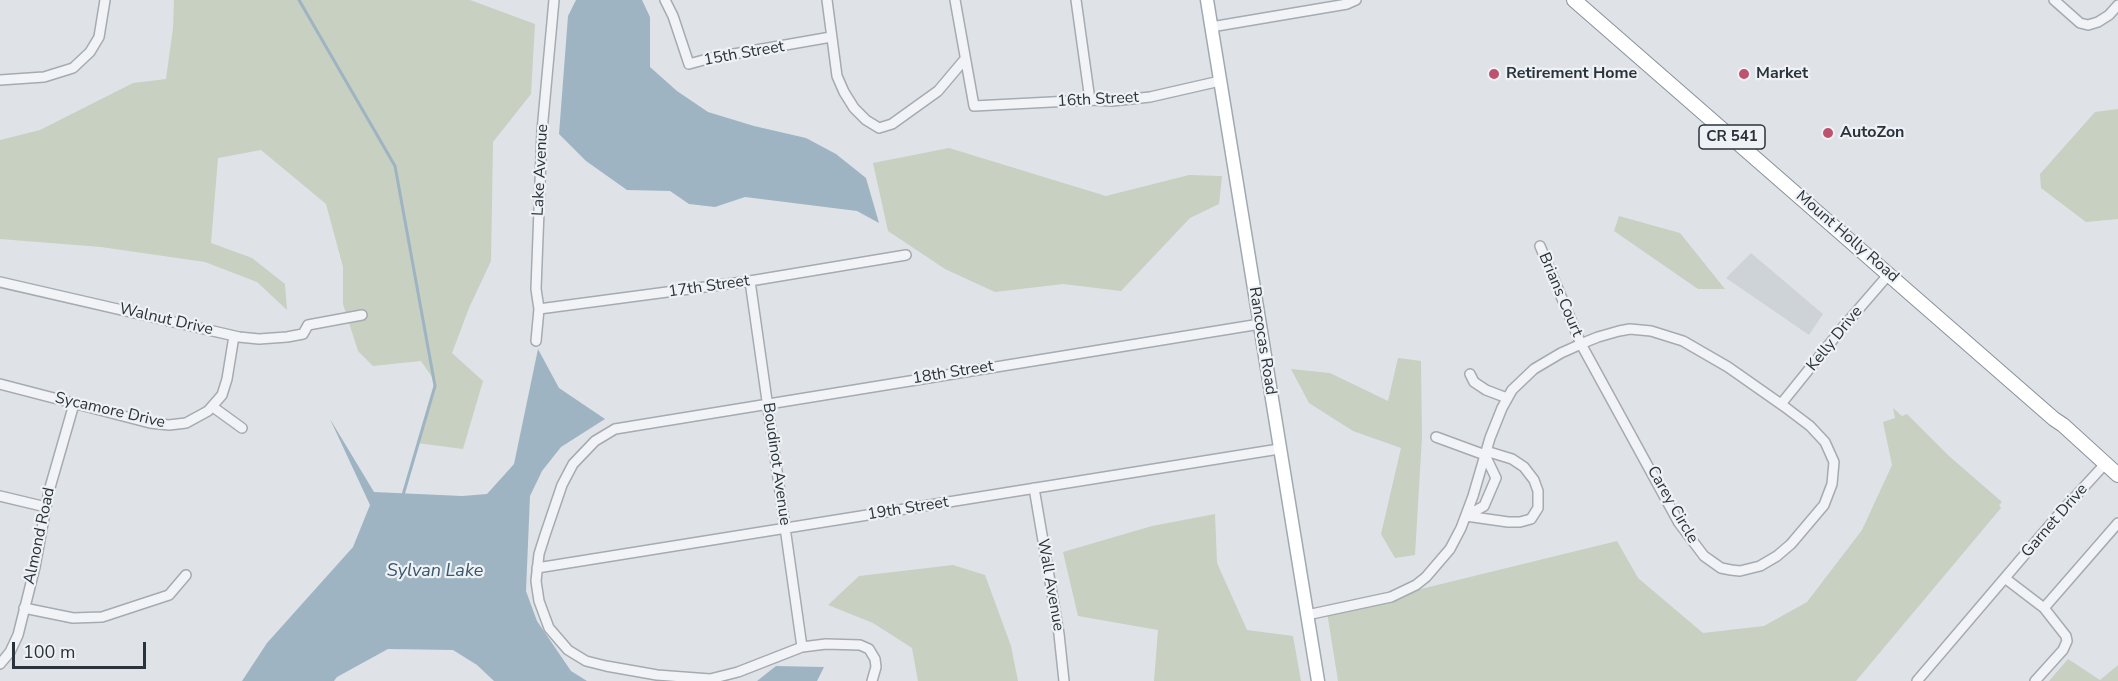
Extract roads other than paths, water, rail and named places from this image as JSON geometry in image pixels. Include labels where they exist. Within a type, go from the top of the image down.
[{"type":"highway","name":"Mount Holly Road","points":[[1574,0],[2054,419],[2063,424],[2118,475]]},
{"type":"main road","name":"Rancocas Road","points":[[1207,0],[1317,681]]},
{"type":"street","points":[[0,80],[44,77],[73,68],[90,52],[99,37],[105,0]]},
{"type":"street","name":"Lake Avenue","points":[[536,341],[539,309],[536,289],[542,130],[554,0]]},
{"type":"street","name":"15th Street","points":[[664,0],[673,16],[689,64],[831,37]]},
{"type":"street","points":[[827,0],[837,76],[844,92],[866,120],[879,128],[892,124],[938,91],[965,59],[955,0]]},
{"type":"street","points":[[1076,0],[1090,100]]},
{"type":"street","points":[[1211,27],[1347,4],[1356,0]]},
{"type":"street","points":[[2054,0],[2080,23],[2088,25],[2109,15],[2118,5]]},
{"type":"street","name":"16th Street","points":[[965,59],[974,106],[1112,101],[1150,97],[1220,81]]},
{"type":"street","name":"Brians Court","points":[[1540,246],[1581,344]]},
{"type":"street","name":"17th Street","points":[[539,309],[750,281],[906,255]]},
{"type":"street","name":"Kelly Drive","points":[[1781,404],[1889,274]]},
{"type":"street","name":"Boudinot Avenue","points":[[750,281],[801,647]]},
{"type":"street","name":"Walnut Drive","points":[[0,282],[234,336],[259,339],[303,333],[308,325],[362,315]]},
{"type":"street","name":"18th Street","points":[[872,681],[876,667],[875,659],[869,649],[860,645],[826,644],[801,647],[738,672],[710,679],[657,675],[586,661],[568,650],[549,628],[538,601],[536,581],[542,545],[562,485],[573,464],[595,441],[608,432],[647,423],[1260,324]]},
{"type":"street","name":"Carey Circle","points":[[1307,615],[1390,597],[1416,585],[1435,568],[1458,536],[1485,453],[1507,398],[1518,383],[1534,369],[1581,344],[1619,331],[1630,329],[1651,331],[1683,341],[1728,367],[1815,431],[1830,448],[1835,470],[1830,492],[1815,518],[1777,556],[1760,566],[1740,571],[1721,568],[1697,549],[1679,524],[1581,344]]},
{"type":"street","name":"Sycamore Drive","points":[[0,384],[159,424],[186,423],[201,416],[222,395],[234,336]]},
{"type":"street","points":[[1470,374],[1474,382],[1486,390],[1507,398]]},
{"type":"street","name":"Almond Road","points":[[0,664],[14,644],[35,567],[46,507],[74,404]]},
{"type":"street","points":[[213,406],[242,428]]},
{"type":"street","points":[[1436,437],[1512,459],[1524,467],[1534,480],[1538,491],[1538,508],[1531,519],[1508,522],[1466,516]]},
{"type":"street","name":"19th Street","points":[[537,568],[1279,449]]},
{"type":"street","points":[[1466,516],[1484,506],[1496,478],[1485,453]]},
{"type":"street","name":"Garnet Drive","points":[[1917,681],[2105,464]]},
{"type":"street","name":"Wall Avenue","points":[[1034,488],[1059,634],[1064,681]]},
{"type":"street","points":[[0,496],[46,507]]},
{"type":"street","points":[[2044,608],[2118,523]]},
{"type":"street","points":[[24,608],[74,618],[102,617],[169,596],[186,575]]},
{"type":"street","points":[[2006,579],[2044,608],[2064,632],[2067,641],[2063,650],[2036,681]]},
{"type":"water","points":[[576,0],[642,0],[650,17],[650,67],[677,91],[708,112],[806,138],[836,154],[866,178],[879,223],[857,211],[745,197],[715,207],[689,204],[670,191],[627,190],[586,161],[559,134],[568,16]]},
{"type":"water","name":"Sylvan Lake","points":[[538,349],[559,388],[605,419],[561,447],[542,471],[530,496],[526,591],[537,621],[571,671],[587,681],[494,681],[477,665],[453,650],[388,649],[337,677],[334,681],[242,681],[267,643],[353,547],[370,505],[330,419],[374,492],[462,496],[487,494],[514,464]]},
{"type":"water","points":[[776,666],[824,667],[817,681],[757,681]]},
{"type":"waterway","points":[[299,0],[395,166],[435,386],[403,495]]},
{"type":"place","name":"Retirement Home","points":[[1494,74]]},
{"type":"place","name":"Market","points":[[1744,74]]},
{"type":"place","name":"AutoZon","points":[[1828,133]]}]
